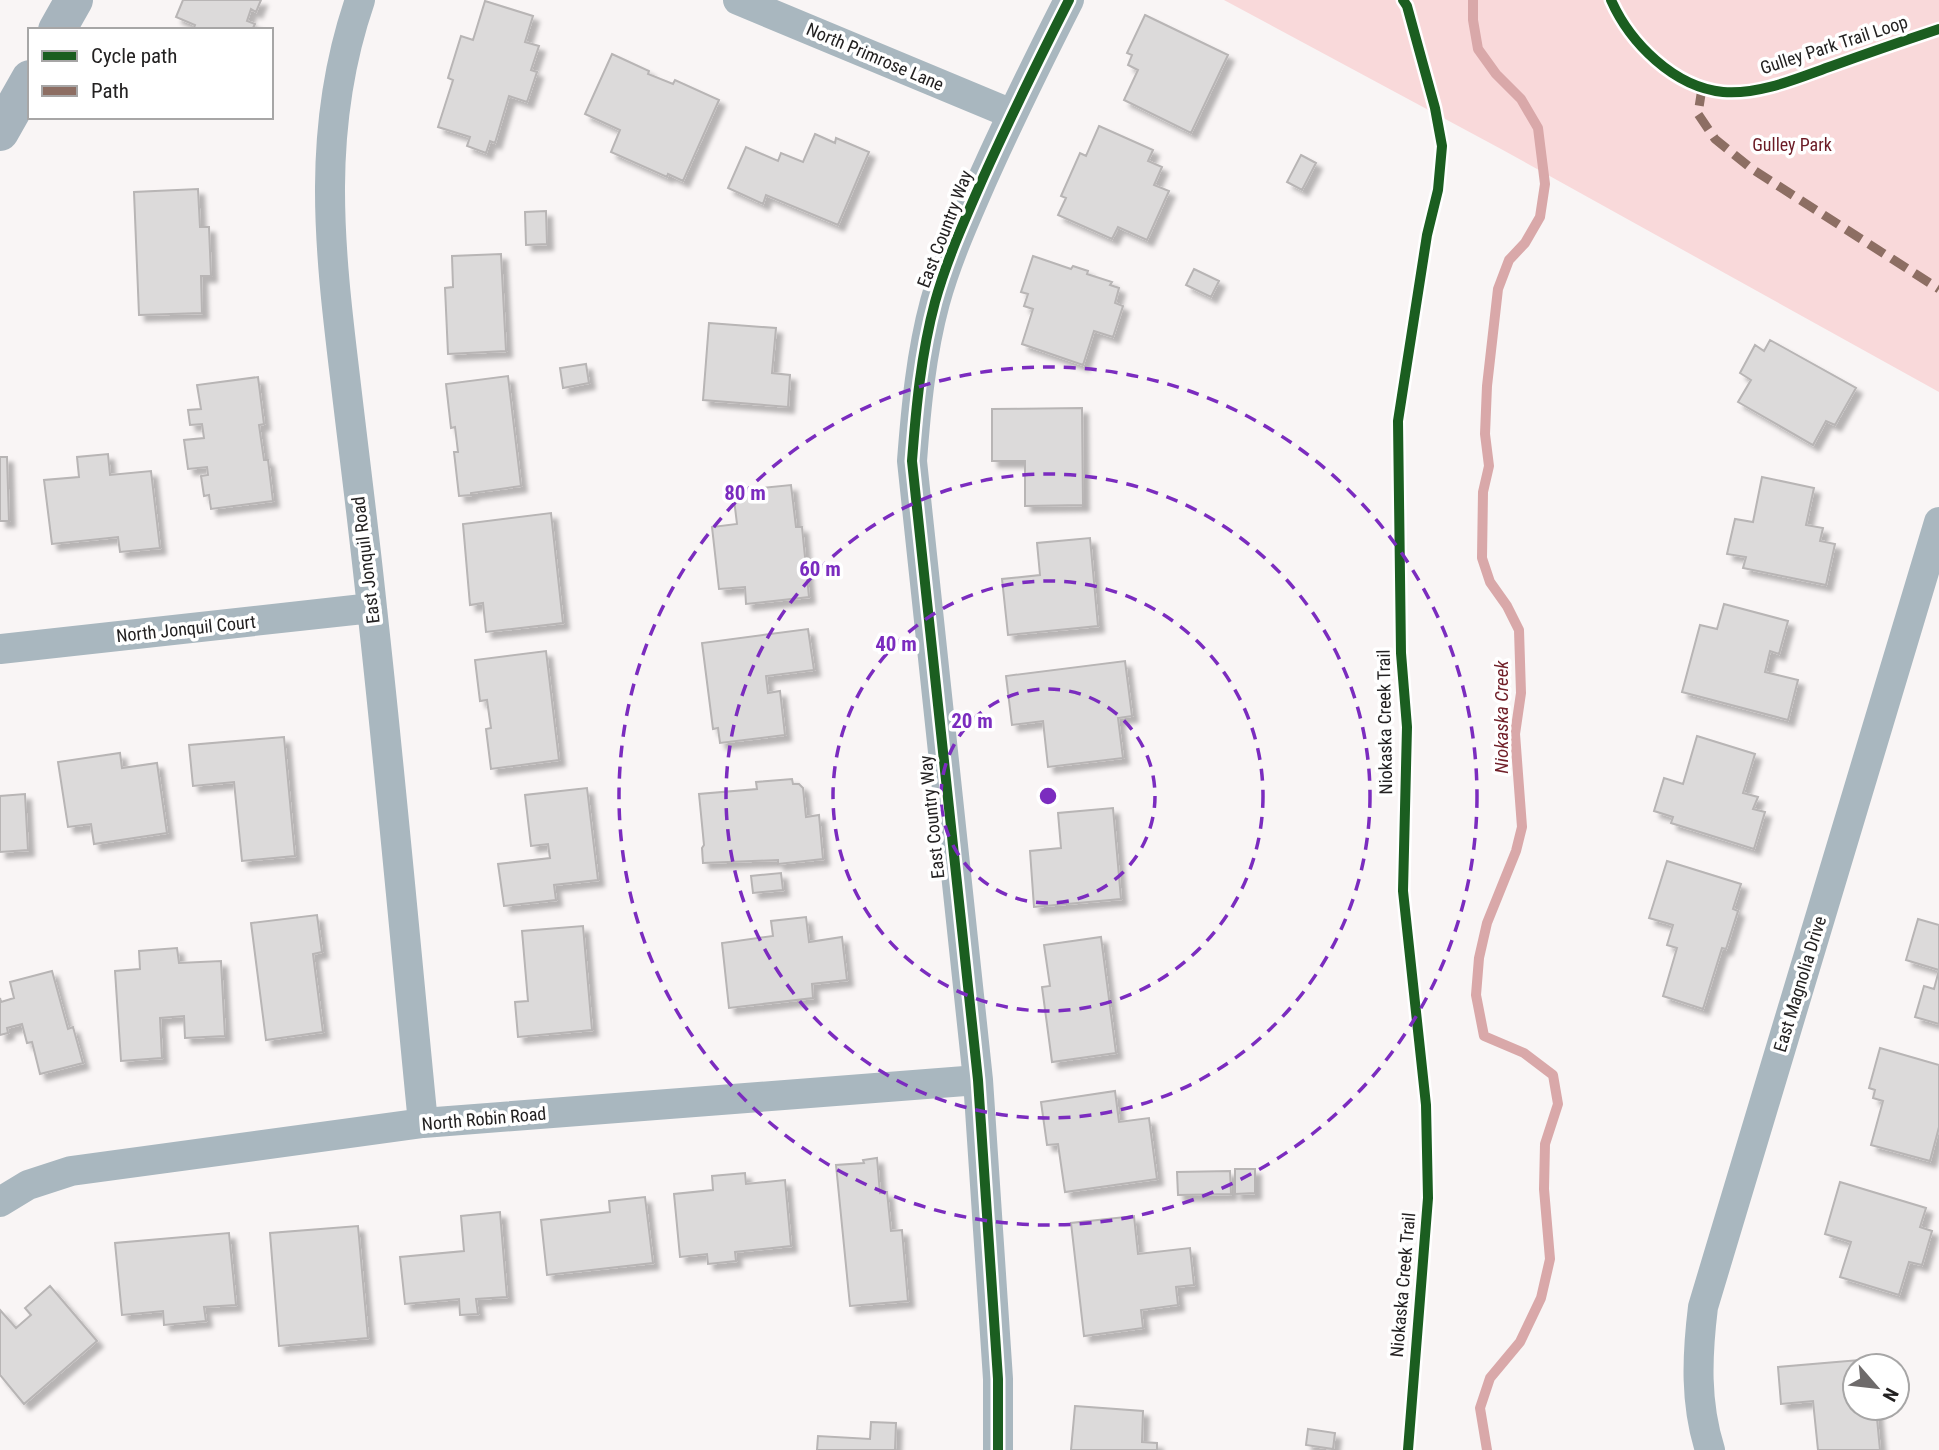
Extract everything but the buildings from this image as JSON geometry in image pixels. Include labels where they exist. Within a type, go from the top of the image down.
[{"type":"street","points":[[58,28],[74,0]]},
{"type":"street","name":"East Jonquil Road","points":[[360,0],[346,39],[332,120],[329,201],[333,283],[372,608],[423,1123]]},
{"type":"street","name":"North Primrose Lane","points":[[738,0],[1012,114]]},
{"type":"street","name":"East Country Way","points":[[998,1450],[998,1379],[978,1080],[912,461],[915,410],[935,304],[952,248],[1012,114],[1069,0]]},
{"type":"street","points":[[0,132],[28,83]]},
{"type":"street","name":"East Magnolia Drive","points":[[1710,1450],[1703,1428],[1698,1392],[1698,1352],[1703,1307],[1939,522]]},
{"type":"street","name":"North Jonquil Court","points":[[0,649],[372,608]]},
{"type":"street","name":"North Robin Road","points":[[0,1202],[28,1185],[71,1171],[423,1123],[978,1080]]},
{"type":"green space","name":"Gulley Park","points":[[1224,0],[1939,0],[1939,392],[1501,149]]},
{"type":"waterway","name":"Niokaska Creek","points":[[1473,0],[1478,49],[1496,74],[1521,99],[1538,128],[1545,184],[1540,217],[1525,243],[1509,260],[1498,289],[1487,386],[1485,434],[1489,466],[1483,492],[1482,558],[1490,582],[1507,606],[1519,630],[1521,693],[1515,734],[1522,827],[1516,851],[1487,923],[1479,958],[1476,995],[1484,1036],[1524,1053],[1553,1075],[1558,1104],[1545,1144],[1544,1189],[1550,1259],[1541,1298],[1520,1342],[1490,1378],[1480,1408],[1487,1450]]},
{"type":"marked path","points":[[1702,88],[1698,114],[1715,139],[1752,169],[1939,289]]},
{"type":"cycle path","points":[[998,1450],[998,1379],[978,1080],[912,461],[926,341],[945,270],[993,156],[1069,0]]},
{"type":"cycle path","name":"Niokaska Creek Trail","points":[[1403,0],[1407,6],[1435,108],[1442,146],[1438,190],[1427,235],[1398,421],[1401,653],[1407,727],[1403,891],[1426,1105],[1428,1198],[1408,1450]]},
{"type":"cycle path","name":"Gulley Park Trail Loop","points":[[1611,0],[1630,32],[1656,60],[1688,82],[1723,92],[1751,91],[1779,85],[1939,29]]}]
